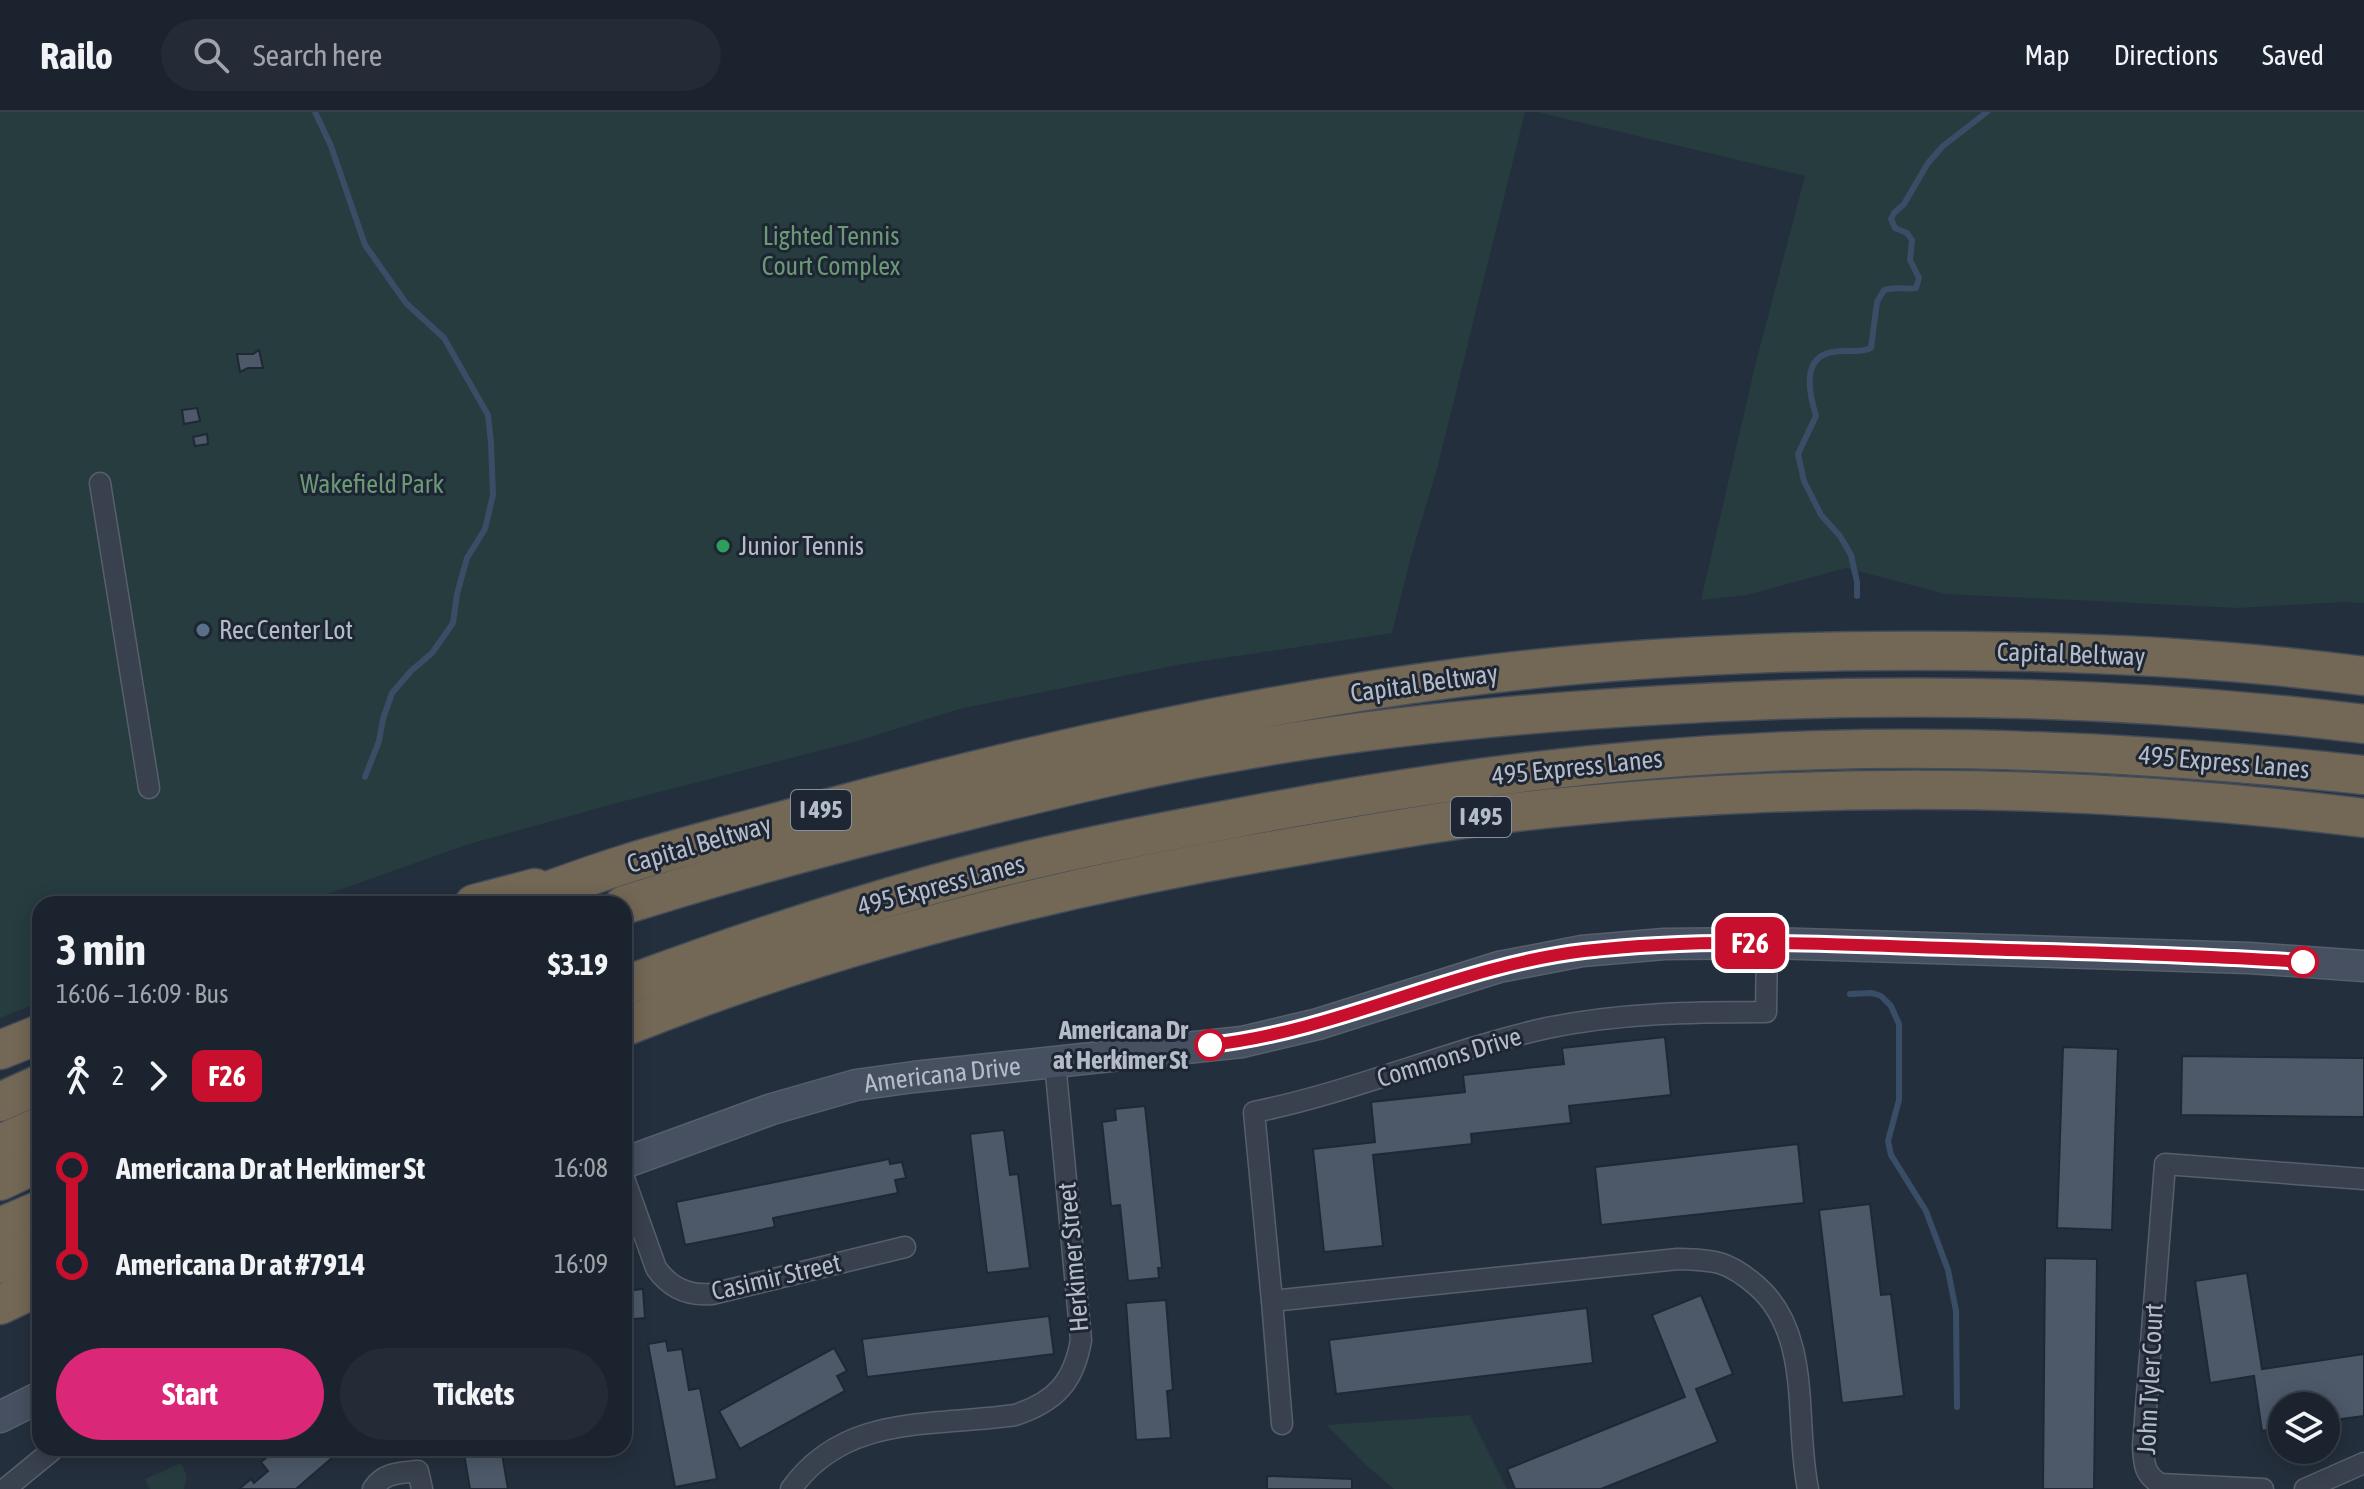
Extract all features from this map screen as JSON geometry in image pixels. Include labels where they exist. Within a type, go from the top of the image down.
[{"type":"highway","name":"Capital Beltway","points":[[533,896],[626,864],[935,779],[1166,728],[1347,694],[1553,667],[1801,651],[2010,651],[2152,657],[2364,676]]},
{"type":"highway","name":"495 Express Lanes","points":[[632,904],[678,887],[885,831],[1148,768],[1250,749],[1488,717],[1732,701],[1962,696],[2163,705],[2364,724]]},
{"type":"highway","name":"495 Express Lanes","points":[[632,981],[798,925],[918,889],[1066,852],[1295,806],[1497,774],[1714,755],[1921,749],[2128,754],[2364,775]]},
{"type":"highway","name":"I 495","points":[[632,1024],[817,959],[952,920],[1066,892],[1195,864],[1349,837],[1559,807],[1819,790],[1906,789],[2219,802],[2364,818]]},
{"type":"highway","points":[[504,896],[626,864]]},
{"type":"highway","points":[[0,1050],[32,1037]]},
{"type":"highway","points":[[0,1102],[32,1088]]},
{"type":"highway","points":[[0,1144],[32,1130]]},
{"type":"highway","points":[[0,1181],[32,1166]]},
{"type":"highway","points":[[0,1227],[32,1213]]},
{"type":"highway","points":[[0,1264],[32,1249]]},
{"type":"highway","points":[[0,1305],[32,1290]]},
{"type":"street","points":[[100,483],[149,788]]},
{"type":"street","name":"Americana Drive","points":[[632,1160],[786,1104],[856,1085],[1242,1042],[1318,1024],[1499,967],[1582,951],[1664,944],[1767,943],[2249,958],[2364,966]]},
{"type":"street","name":"Commons Drive","points":[[1282,1424],[1254,1112],[1549,1028],[1669,1012],[1766,1012],[1767,943]]},
{"type":"street","name":"Herkimer Street","points":[[791,1489],[815,1461],[851,1439],[884,1429],[1015,1415],[1047,1400],[1071,1376],[1081,1340],[1055,1062]]},
{"type":"street","name":"John Tyler Court","points":[[2263,1489],[2160,1484],[2146,1473],[2143,1446],[2165,1164],[2364,1179]]},
{"type":"street","name":"Casimir Street","points":[[632,1200],[656,1268],[664,1280],[688,1293],[712,1294],[905,1247]]},
{"type":"street","points":[[1272,1301],[1678,1259],[1706,1260],[1736,1268],[1773,1300],[1795,1351],[1808,1489]]},
{"type":"street","points":[[0,1417],[32,1401]]},
{"type":"street","points":[[5,1489],[45,1456]]},
{"type":"street","points":[[2305,1489],[2364,1463]]},
{"type":"street","points":[[373,1489],[380,1479],[388,1475],[418,1471],[422,1489]]},
{"type":"green space","name":"Wakefield Park","points":[[0,112],[1525,112],[1438,465],[1392,633],[1177,665],[959,709],[861,740],[466,845],[323,896],[32,896],[32,1005],[0,1018]]},
{"type":"green space","points":[[1537,112],[2364,112],[2364,603],[2238,608],[1946,594],[1846,568],[1747,595],[1701,600],[1756,362],[1805,176]]},
{"type":"green space","points":[[1470,1415],[1507,1489],[1394,1489],[1327,1425]]},
{"type":"green space","points":[[181,1463],[187,1476],[184,1489],[150,1489],[145,1479]]},
{"type":"building","points":[[259,350],[263,368],[248,368],[240,372],[237,354],[253,354]]},
{"type":"building","points":[[197,408],[200,421],[184,424],[182,410]]},
{"type":"building","points":[[207,434],[208,444],[195,446],[193,437]]},
{"type":"building","points":[[1665,1037],[1671,1095],[1569,1106],[1571,1123],[1471,1134],[1472,1144],[1373,1155],[1383,1246],[1324,1252],[1313,1149],[1375,1142],[1371,1102],[1465,1092],[1463,1075],[1564,1064],[1562,1048]]},
{"type":"building","points":[[2063,1047],[2118,1049],[2112,1230],[2057,1228]]},
{"type":"building","points":[[2182,1056],[2364,1058],[2364,1117],[2181,1115]]},
{"type":"building","points":[[1145,1106],[1162,1268],[1158,1268],[1159,1278],[1128,1281],[1120,1205],[1111,1206],[1102,1122],[1116,1120],[1115,1109]]},
{"type":"building","points":[[1004,1130],[1010,1175],[1018,1174],[1030,1268],[987,1273],[970,1134]]},
{"type":"building","points":[[1798,1144],[1804,1203],[1601,1225],[1595,1167]]},
{"type":"building","points":[[889,1159],[890,1164],[902,1162],[906,1178],[895,1180],[898,1193],[773,1218],[775,1227],[685,1245],[676,1202]]},
{"type":"building","points":[[1870,1204],[1881,1295],[1891,1294],[1904,1396],[1842,1403],[1819,1210]]},
{"type":"building","points":[[2045,1258],[2097,1259],[2094,1489],[2043,1489]]},
{"type":"building","points":[[2247,1273],[2262,1369],[2364,1354],[2364,1416],[2340,1419],[2340,1392],[2268,1392],[2268,1430],[2262,1431],[2254,1376],[2210,1383],[2195,1281]]},
{"type":"building","points":[[643,1289],[645,1318],[632,1319],[632,1290]]},
{"type":"building","points":[[1701,1295],[1733,1374],[1696,1389],[1718,1442],[1601,1489],[1515,1489],[1507,1469],[1685,1397],[1652,1315]]},
{"type":"building","points":[[1166,1300],[1173,1390],[1167,1391],[1171,1438],[1136,1440],[1126,1303]]},
{"type":"building","points":[[1587,1308],[1593,1363],[1336,1394],[1329,1340]]},
{"type":"building","points":[[1049,1316],[1054,1354],[867,1377],[862,1339]]},
{"type":"building","points":[[666,1341],[668,1351],[682,1349],[689,1390],[700,1388],[717,1479],[675,1487],[648,1344]]},
{"type":"building","points":[[834,1348],[847,1371],[837,1376],[845,1391],[740,1449],[719,1411]]},
{"type":"building","points":[[268,1456],[334,1456],[296,1489],[239,1489],[251,1479],[254,1483],[268,1471],[261,1462]]},
{"type":"building","points":[[464,1456],[502,1456],[508,1489],[470,1489]]},
{"type":"building","points":[[1267,1476],[1352,1479],[1352,1489],[1267,1489]]},
{"type":"waterway","points":[[315,112],[331,146],[365,245],[406,303],[444,338],[488,415],[491,443],[493,495],[485,529],[467,558],[453,623],[432,653],[392,693],[365,777]]},
{"type":"waterway","points":[[1857,596],[1851,555],[1840,536],[1821,515],[1804,481],[1798,454],[1816,416],[1810,387],[1812,368],[1823,355],[1871,348],[1877,302],[1884,290],[1916,288],[1919,278],[1910,260],[1912,240],[1907,233],[1895,228],[1891,219],[1943,146],[1987,112]]},
{"type":"waterway","points":[[1850,994],[1872,993],[1881,996],[1891,1006],[1899,1024],[1899,1100],[1888,1141],[1891,1155],[1926,1211],[1948,1270],[1956,1311],[1957,1407]]},
{"type":"bus line","name":"F26","points":[[1210,1045],[1242,1042],[1318,1024],[1499,967],[1582,951],[1664,944],[1824,944],[2303,962]]},
{"type":"place","name":"Junior Tennis","points":[[723,546]]},
{"type":"place","name":"Rec Center Lot","points":[[203,630]]},
{"type":"place","name":"Americana Dr at Herkimer St","points":[[1210,1045]]},
{"type":"park label","name":"Lighted Tennis Court Complex","points":[[831,251]]}]
